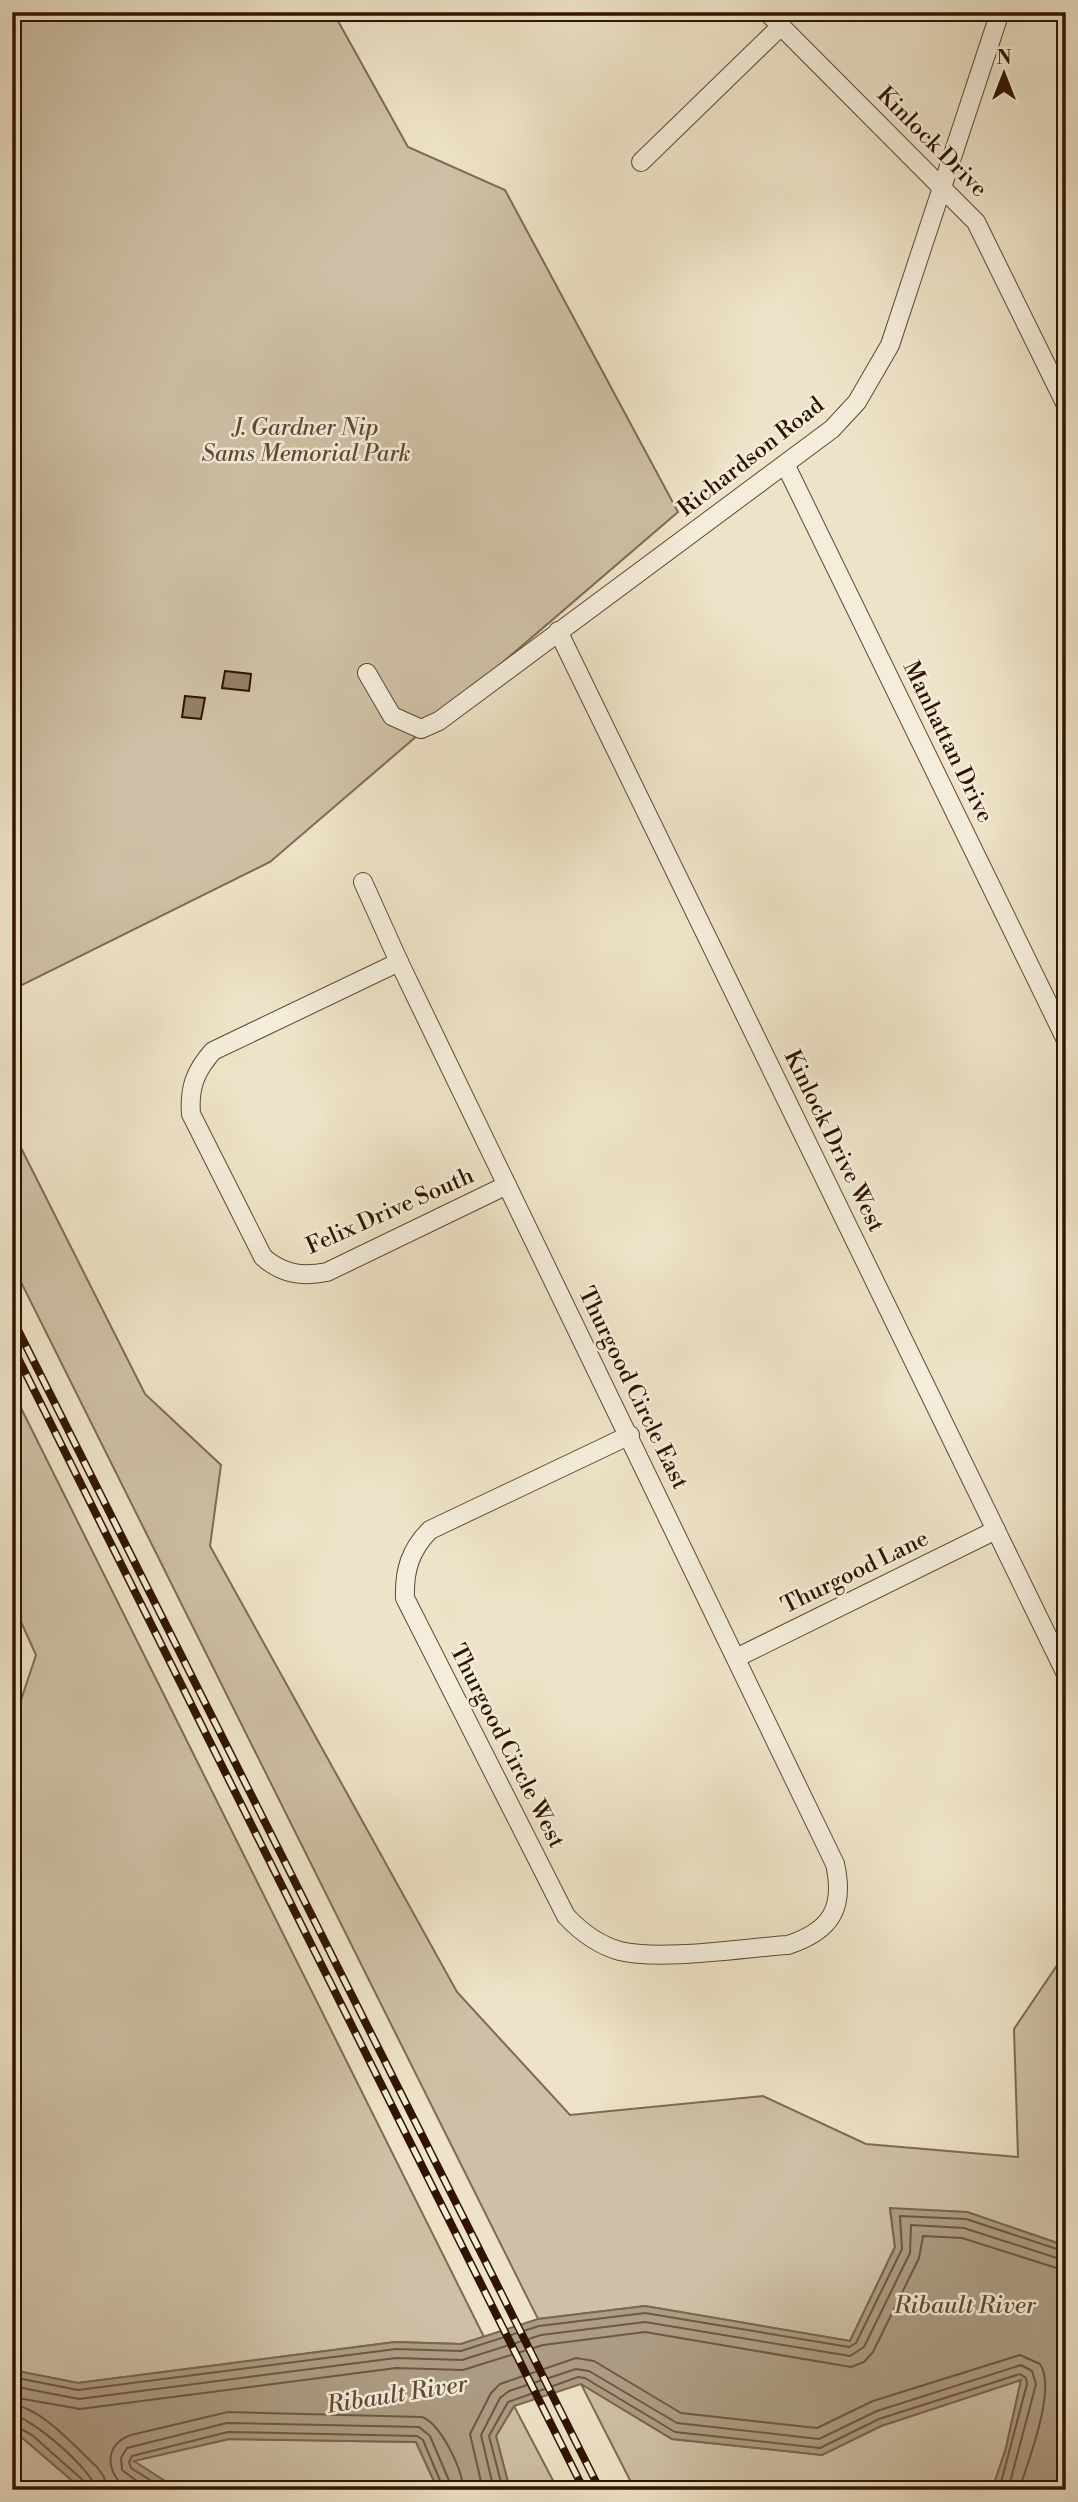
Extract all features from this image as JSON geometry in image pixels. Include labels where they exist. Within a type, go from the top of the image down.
[{"type":"street","name":"Kinlock Drive","points":[[767,12],[976,222],[1066,405]]},
{"type":"street","name":"Richardson Road","points":[[367,673],[392,716],[421,729],[439,721],[786,466],[832,429],[857,402],[874,376],[900,317],[1000,12]]},
{"type":"street","points":[[641,162],[781,26]]},
{"type":"street","name":"Manhattan Drive","points":[[786,466],[1066,1040]]},
{"type":"street","name":"Kinlock Drive West","points":[[558,631],[1066,1674]]},
{"type":"street","name":"Thurgood Circle East","points":[[363,882],[399,962],[835,1864],[839,1901],[831,1919]]},
{"type":"street","name":"Felix Drive South","points":[[399,962],[213,1051],[194,1079],[190,1093],[191,1114],[263,1256],[275,1267],[292,1273],[311,1275],[327,1272],[507,1185]]},
{"type":"street","name":"Thurgood Circle West","points":[[629,1435],[430,1530],[410,1558],[404,1577],[405,1598],[566,1916],[580,1931],[619,1951],[644,1954],[788,1945],[806,1939],[831,1919]]},
{"type":"street","name":"Thurgood Lane","points":[[736,1658],[996,1530]]},
{"type":"green space","name":"J. Gardner Nip Sams Memorial Park","points":[[12,12],[333,12],[408,147],[505,190],[678,512],[270,862],[12,990]]},
{"type":"green space","points":[[12,1130],[145,1394],[221,1465],[210,1546],[457,1992],[570,2115],[763,2096],[866,2144],[1018,2157],[1014,2029],[1060,1961],[1066,1966],[1066,2246],[967,2212],[890,2209],[895,2247],[850,2341],[645,2306],[538,2319],[12,1264]]},
{"type":"green space","points":[[12,1390],[484,2337],[461,2344],[395,2342],[78,2383],[12,2370],[12,1712],[19,1706],[36,1655],[12,1602]]},
{"type":"green space","points":[[1021,2380],[1006,2448],[992,2490],[635,2490],[581,2384],[672,2439],[822,2455],[881,2426]]},
{"type":"green space","points":[[514,2406],[558,2490],[510,2490],[496,2436]]},
{"type":"green space","points":[[12,2429],[83,2490],[12,2490]]},
{"type":"green space","points":[[229,2439],[416,2442],[438,2490],[179,2490],[133,2461]]},
{"type":"water","name":"Ribault River","points":[[890,2208],[967,2212],[1066,2246],[1066,2490],[992,2490],[1006,2448],[1021,2380],[881,2426],[822,2455],[672,2439],[581,2384],[514,2406],[496,2436],[510,2490],[438,2490],[416,2442],[229,2439],[134,2461],[179,2490],[83,2490],[12,2429],[12,2370],[78,2383],[395,2342],[461,2344],[538,2319],[645,2306],[850,2341],[895,2247]]},
{"type":"building","points":[[225,671],[251,674],[249,691],[222,688]]},
{"type":"building","points":[[185,696],[205,698],[201,719],[182,717]]},
{"type":"railway","points":[[12,1318],[600,2490]]},
{"type":"railway","points":[[12,1346],[584,2490]]}]
